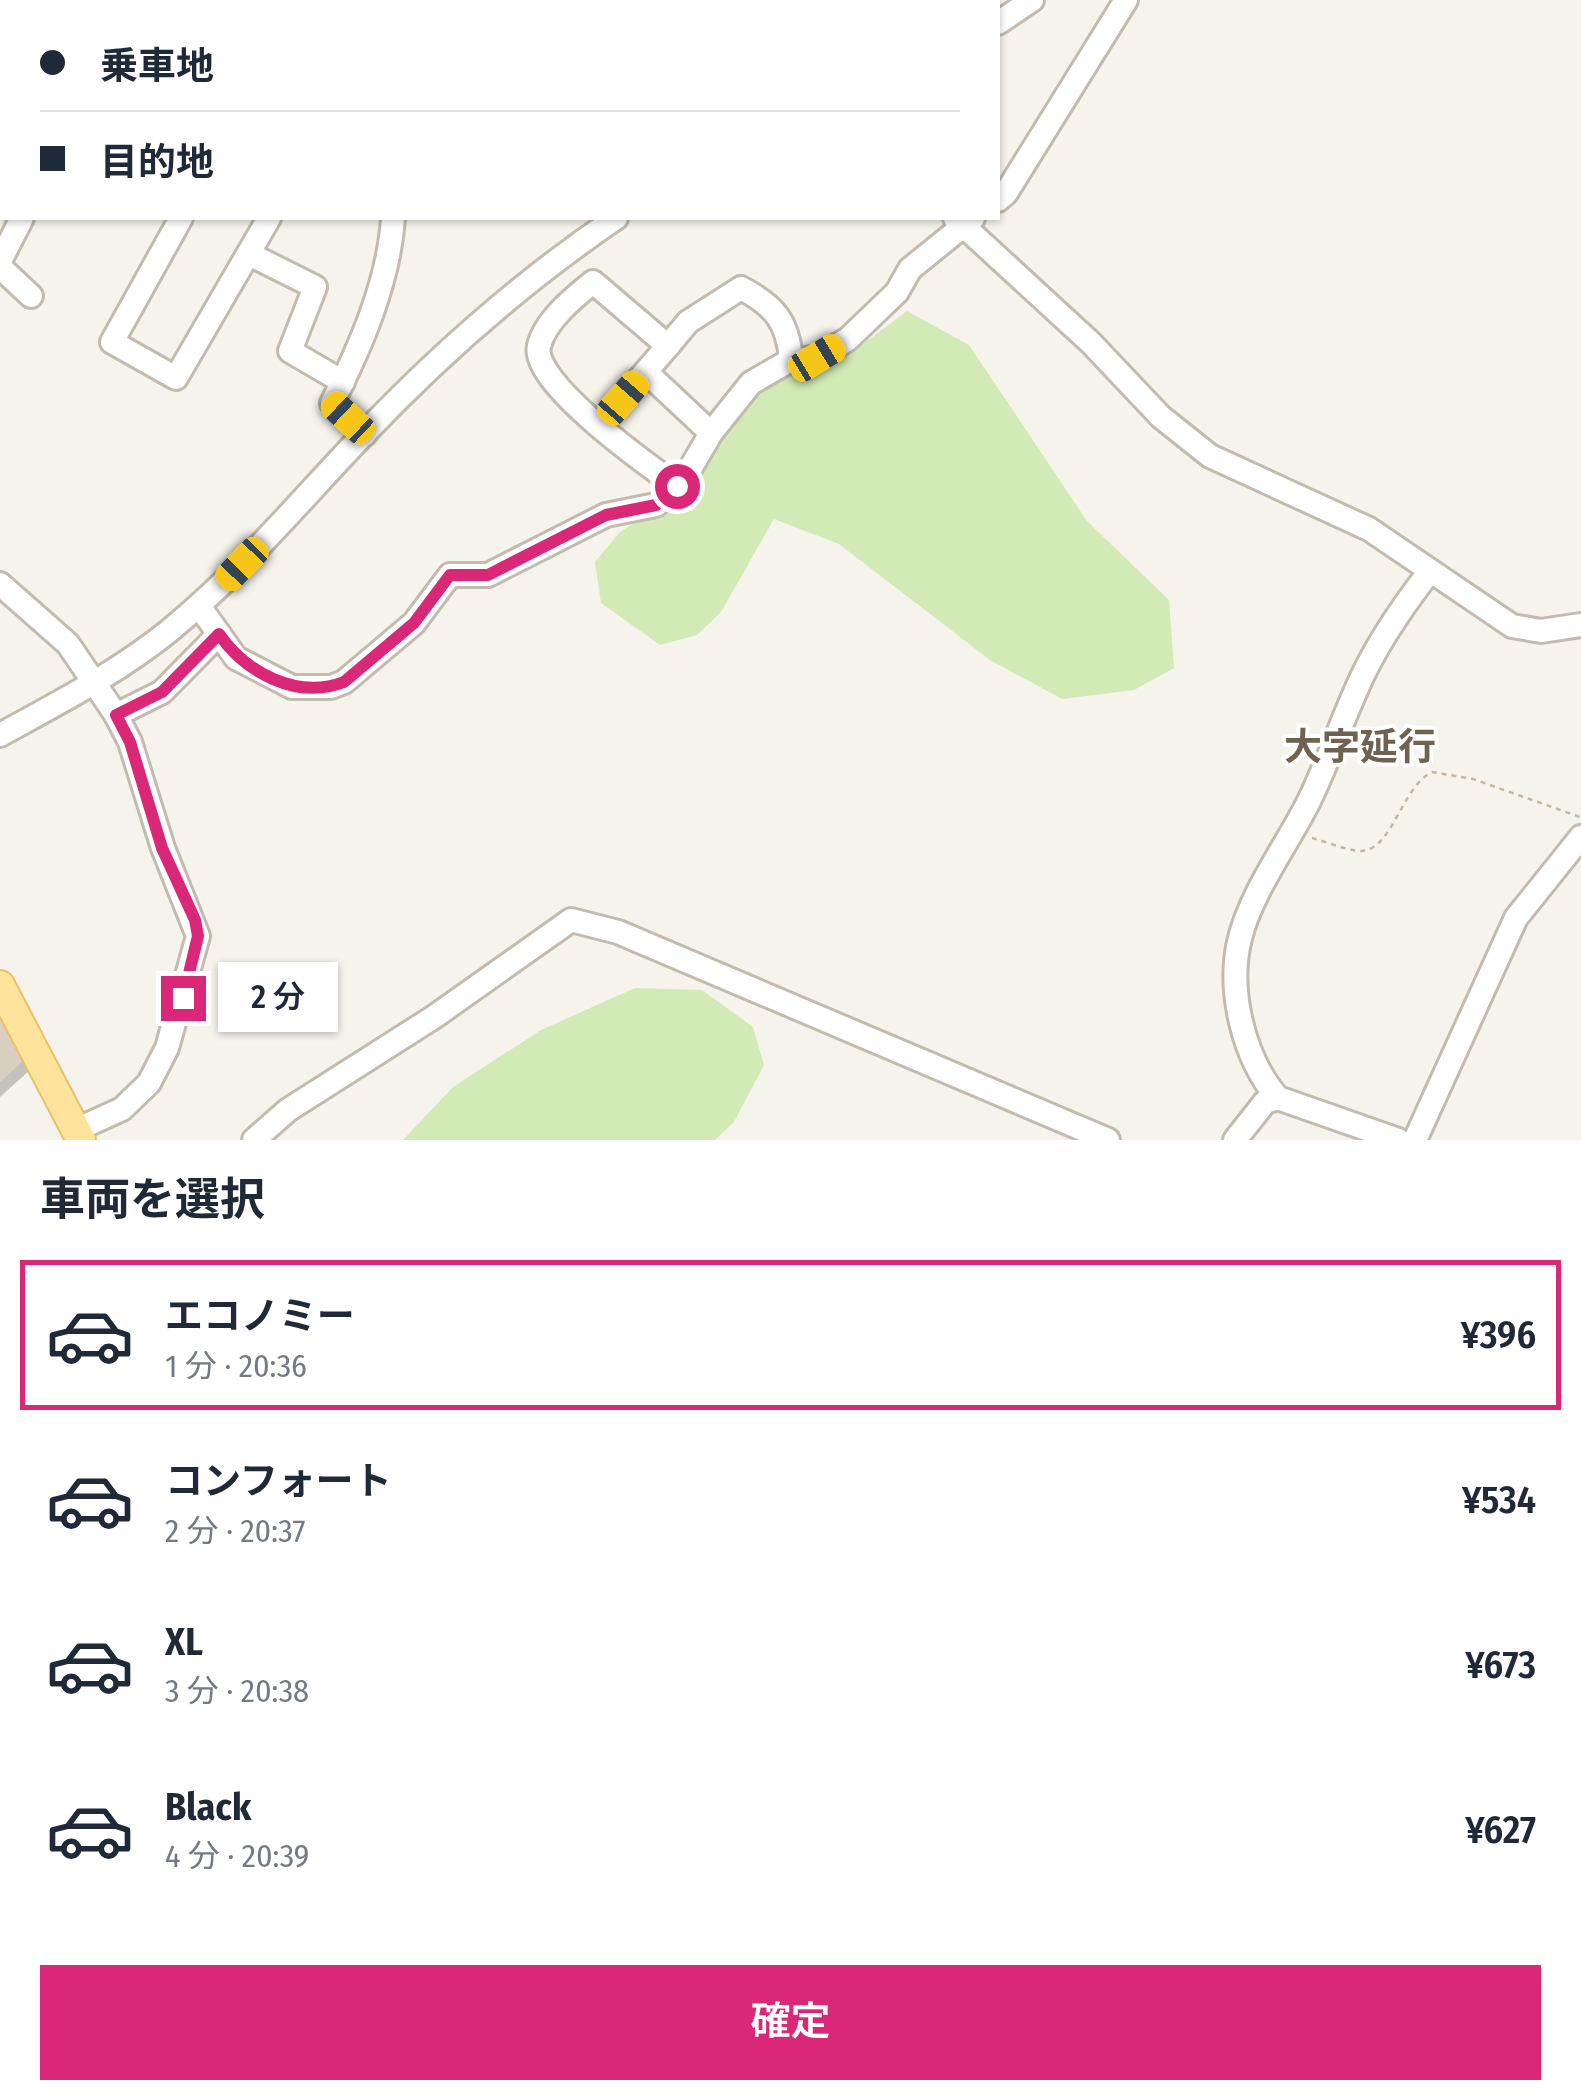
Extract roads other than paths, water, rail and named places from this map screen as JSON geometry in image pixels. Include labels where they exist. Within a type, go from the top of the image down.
[{"type":"main road","points":[[0,985],[78,1135]]},
{"type":"street","points":[[1000,22],[1032,0]]},
{"type":"street","points":[[1000,198],[1126,0]]},
{"type":"street","points":[[21,220],[0,264],[32,296]]},
{"type":"street","points":[[180,220],[112,342],[176,378],[268,220]]},
{"type":"street","points":[[364,434],[332,402],[384,272],[393,220]]},
{"type":"street","points":[[0,734],[96,682],[199,606],[478,322],[613,220]]},
{"type":"street","points":[[199,606],[236,658],[274,679],[292,687],[331,687],[344,682],[414,623],[450,575],[488,575],[606,515],[656,505],[677,486],[711,433],[751,383],[790,360],[817,358],[848,339],[897,292],[910,269],[963,220],[1186,438],[1253,479],[1369,529],[1512,626],[1541,631],[1581,624]]},
{"type":"street","points":[[249,254],[315,287],[290,351],[342,382]]},
{"type":"street","points":[[668,346],[593,282],[567,303],[539,344],[538,354],[550,381],[677,486]]},
{"type":"street","points":[[601,424],[688,322],[742,288],[779,315],[788,329],[790,360]]},
{"type":"street","points":[[646,372],[711,433]]},
{"type":"street","points":[[1398,1140],[1278,1098],[1268,1087],[1246,1035],[1238,1006],[1237,963],[1246,922],[1293,832],[1358,685],[1385,635],[1430,571]]},
{"type":"street","points":[[0,584],[68,644],[116,715],[130,742],[162,848],[198,936],[167,1048],[149,1083],[122,1109],[78,1135]]},
{"type":"street","points":[[116,715],[162,692],[219,634]]},
{"type":"street","points":[[1415,1140],[1516,918],[1581,837]]},
{"type":"street","points":[[254,1140],[288,1110],[434,1017],[572,920],[618,932],[1108,1140]]},
{"type":"street","points":[[1235,1140],[1265,1102],[1278,1098]]},
{"type":"district","name":"大字延行","points":[[1360,747]]}]
